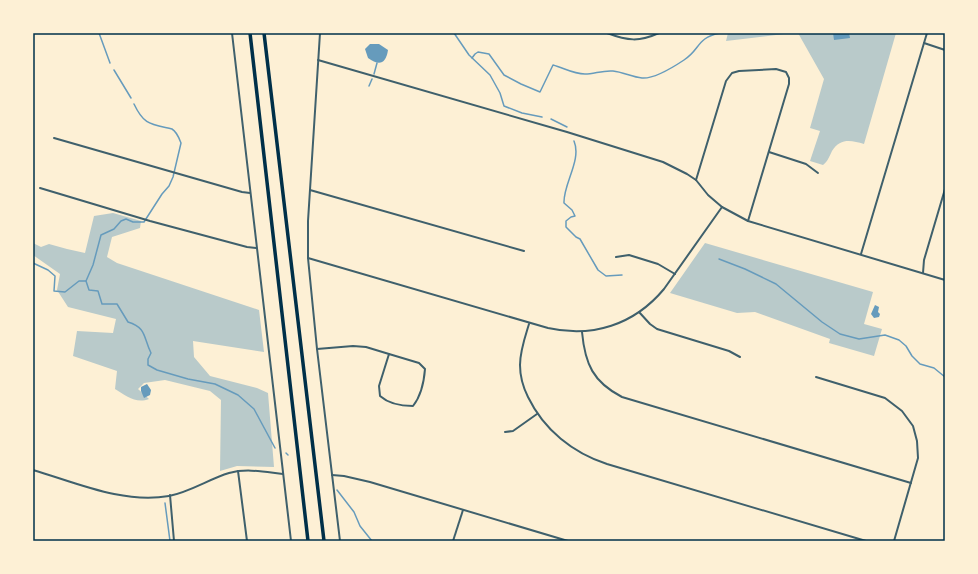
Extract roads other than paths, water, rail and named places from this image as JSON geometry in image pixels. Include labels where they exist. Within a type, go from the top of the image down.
[{"type":"highway","points":[[250,33],[308,541]]},
{"type":"highway","points":[[264,33],[324,541]]},
{"type":"street","points":[[232,33],[291,541]]},
{"type":"street","points":[[320,33],[308,221],[308,258],[317,349],[340,541]]},
{"type":"street","points":[[607,33],[635,40],[647,38],[660,33]]},
{"type":"street","points":[[861,254],[927,33]]},
{"type":"street","points":[[924,43],[945,50]]},
{"type":"street","points":[[318,60],[567,132],[663,162],[681,170],[696,180],[708,195],[722,207],[748,221],[945,280]]},
{"type":"street","points":[[696,180],[729,75],[739,71],[783,70],[788,75],[789,84],[748,221]]},
{"type":"street","points":[[54,138],[250,193]]},
{"type":"street","points":[[769,152],[806,164],[818,173]]},
{"type":"street","points":[[40,188],[141,218],[247,247],[256,248]]},
{"type":"street","points":[[923,273],[924,260],[945,189]]},
{"type":"street","points":[[310,190],[524,251]]},
{"type":"street","points":[[308,258],[558,331],[582,332],[614,325],[639,312],[660,293],[722,207]]},
{"type":"street","points":[[616,257],[629,255],[658,264],[674,274]]},
{"type":"street","points":[[639,312],[656,329],[729,351],[740,357]]},
{"type":"street","points":[[529,323],[521,352],[520,371],[523,387],[537,414],[551,430],[563,441],[581,453],[600,462],[866,541]]},
{"type":"street","points":[[582,332],[584,351],[589,367],[602,384],[622,397],[911,483]]},
{"type":"street","points":[[317,349],[353,346],[362,347],[389,354],[418,363],[424,369],[424,378],[418,398],[413,406],[404,406],[387,401],[380,396],[379,386],[389,354]]},
{"type":"street","points":[[816,377],[885,398],[902,411],[913,426],[917,441],[918,458],[894,541]]},
{"type":"street","points":[[505,432],[513,431],[537,414]]},
{"type":"street","points":[[33,470],[119,495],[146,498],[170,495],[222,475],[238,471],[255,470],[283,474]]},
{"type":"street","points":[[238,471],[247,541]]},
{"type":"street","points":[[332,475],[360,480],[568,541]]},
{"type":"street","points":[[170,495],[174,541]]},
{"type":"street","points":[[453,541],[462,510]]},
{"type":"water","points":[[833,33],[849,33],[850,38],[834,40]]},
{"type":"water","points":[[370,44],[379,44],[388,50],[384,61],[379,63],[368,58],[365,49]]},
{"type":"water","points":[[875,305],[879,307],[878,312],[880,314],[879,317],[874,318],[871,314]]},
{"type":"water","points":[[147,384],[151,390],[150,395],[144,398],[141,387]]},
{"type":"waterway","points":[[99,33],[110,63]]},
{"type":"waterway","points":[[454,33],[469,55],[490,75],[500,93],[504,106],[522,113],[542,117]]},
{"type":"waterway","points":[[472,58],[478,52],[489,54],[504,75],[540,92],[553,65],[581,74],[613,71],[647,78],[664,72],[684,60],[703,41],[712,35],[720,33]]},
{"type":"waterway","points":[[374,74],[377,63]]},
{"type":"waterway","points":[[114,70],[131,98]]},
{"type":"waterway","points":[[369,86],[372,79]]},
{"type":"waterway","points":[[134,104],[145,120],[153,124],[172,129],[178,135],[181,143],[173,177],[169,186],[144,222],[133,222],[126,219],[121,221],[114,229],[101,235],[93,265],[86,281],[89,290],[98,291],[102,304],[117,304],[128,322],[134,324],[142,330],[151,353],[148,359],[148,365],[157,370],[188,379],[215,384],[238,395],[254,409],[275,448]]},
{"type":"waterway","points":[[551,119],[567,127]]},
{"type":"waterway","points":[[574,141],[576,156],[566,188],[564,203],[572,210],[575,216],[566,221],[566,227],[580,239],[598,270],[606,276],[622,275]]},
{"type":"waterway","points":[[719,259],[745,269],[776,284],[822,322],[840,334],[859,339],[885,335],[899,340],[906,346],[912,356],[920,364],[934,368],[945,377]]},
{"type":"waterway","points":[[33,263],[48,270],[55,276],[54,291],[65,292],[79,281],[86,281]]},
{"type":"waterway","points":[[337,490],[354,512],[360,526],[372,541]]},
{"type":"waterway","points":[[165,503],[170,541]]}]
